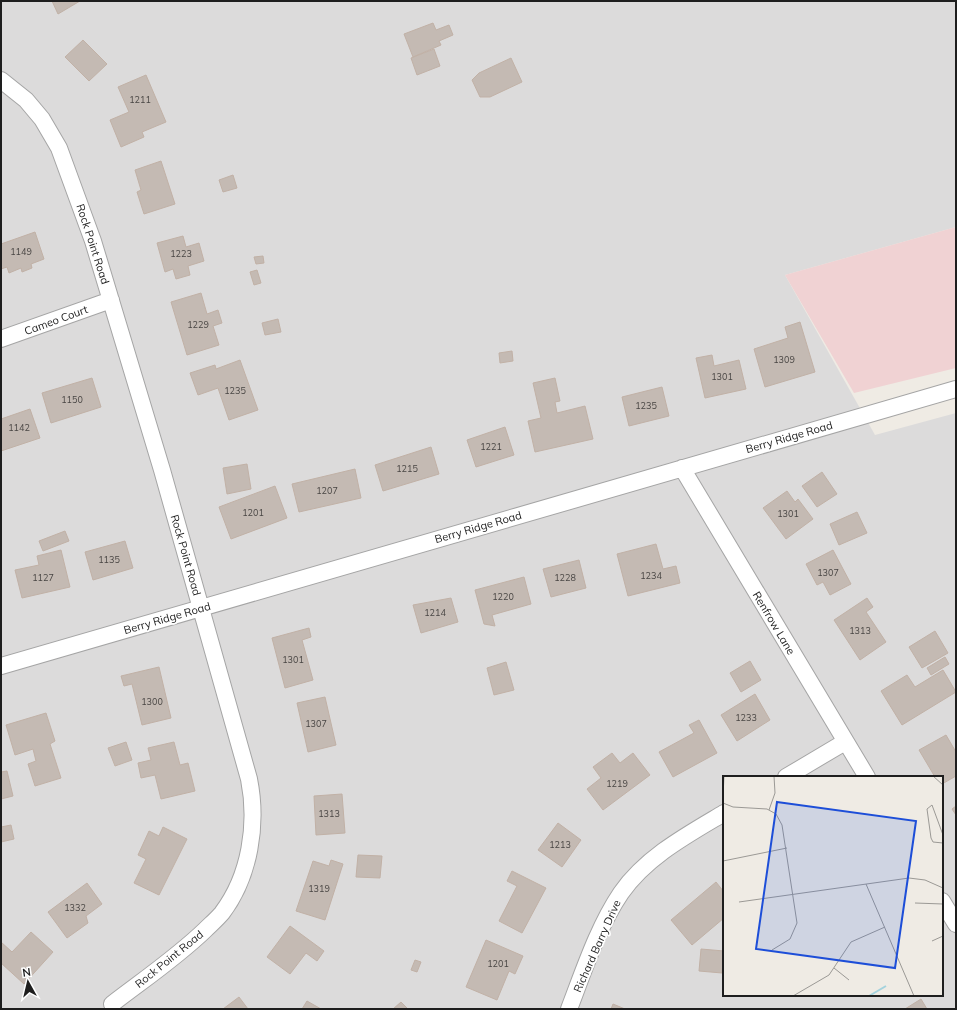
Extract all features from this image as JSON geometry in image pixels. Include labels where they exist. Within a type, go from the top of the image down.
[{"type":"street","name":"Rock Point Road","points":[[1,80],[26,100],[42,119],[59,148],[92,240],[201,608],[249,779],[254,816],[252,839],[240,880],[232,898],[221,914],[189,946],[112,1004]]},
{"type":"street","name":"Cameo Court","points":[[1,339],[111,300]]},
{"type":"street","name":"Berry Ridge Road","points":[[1,666],[956,389]]},
{"type":"street","name":"Renfrow Lane","points":[[682,468],[866,776]]},
{"type":"street","points":[[788,776],[846,742]]},
{"type":"street","name":"Richard Barry Drive","points":[[569,1009],[598,937],[611,909],[622,892],[636,875],[659,855],[682,838],[723,814]]},
{"type":"street","points":[[943,903],[956,924]]},
{"type":"shaded area","points":[[1,1],[956,1],[956,227],[785,275],[875,435],[956,413],[956,1009],[1,1009]]},
{"type":"shaded area","points":[[956,227],[956,368],[854,393],[785,275]]},
{"type":"building","points":[[52,1],[80,1],[58,14]]},
{"type":"building","points":[[433,23],[436,30],[449,25],[453,35],[439,41],[441,45],[413,57],[404,34]]},
{"type":"building","points":[[83,40],[107,64],[89,81],[65,57]]},
{"type":"building","points":[[434,49],[440,66],[417,75],[411,58]]},
{"type":"building","points":[[511,58],[522,82],[490,97],[480,97],[472,80],[479,73]]},
{"type":"building","points":[[146,75],[166,122],[142,132],[144,137],[121,147],[110,120],[129,112],[118,87]]},
{"type":"building","points":[[161,161],[175,204],[144,214],[137,192],[141,190],[135,170]]},
{"type":"building","points":[[233,175],[237,188],[223,192],[219,180]]},
{"type":"building","points":[[35,232],[44,259],[31,264],[32,268],[22,272],[21,268],[9,273],[7,267],[1,269],[1,244]]},
{"type":"building","points":[[183,236],[186,247],[199,243],[204,261],[188,266],[190,275],[176,279],[173,269],[165,272],[157,243]]},
{"type":"building","points":[[263,256],[264,263],[256,264],[254,257]]},
{"type":"building","points":[[257,270],[261,283],[254,285],[250,272]]},
{"type":"building","points":[[201,293],[207,314],[218,310],[222,323],[213,326],[219,345],[187,355],[171,302]]},
{"type":"building","points":[[278,319],[281,332],[265,335],[262,323]]},
{"type":"building","points":[[800,322],[815,372],[765,387],[754,349],[788,338],[785,327]]},
{"type":"building","points":[[512,351],[513,361],[500,363],[499,353]]},
{"type":"building","points":[[712,355],[714,366],[739,360],[746,389],[705,398],[696,358]]},
{"type":"building","points":[[240,360],[258,410],[229,420],[218,388],[198,395],[190,373],[215,365],[216,369]]},
{"type":"building","points":[[92,378],[101,407],[51,423],[42,393]]},
{"type":"building","points":[[555,378],[560,401],[555,402],[557,413],[585,406],[593,439],[535,452],[528,421],[541,418],[533,383]]},
{"type":"building","points":[[662,387],[669,416],[629,426],[622,397]]},
{"type":"building","points":[[30,409],[40,438],[1,451],[1,419]]},
{"type":"building","points":[[505,427],[514,455],[476,467],[467,440]]},
{"type":"building","points":[[431,447],[439,474],[383,491],[375,465]]},
{"type":"building","points":[[247,464],[251,489],[227,494],[223,468]]},
{"type":"building","points":[[355,469],[361,498],[299,512],[292,484]]},
{"type":"building","points":[[822,472],[837,494],[817,507],[802,486]]},
{"type":"building","points":[[275,486],[287,518],[231,539],[219,507]]},
{"type":"building","points":[[787,491],[795,502],[798,499],[813,519],[786,539],[763,508]]},
{"type":"building","points":[[857,512],[867,533],[839,545],[830,524]]},
{"type":"building","points":[[65,531],[69,541],[43,551],[39,541]]},
{"type":"building","points":[[125,541],[133,568],[93,580],[85,552]]},
{"type":"building","points":[[656,544],[663,569],[676,566],[680,583],[628,596],[617,554]]},
{"type":"building","points":[[61,550],[70,587],[22,598],[15,570],[39,565],[37,556]]},
{"type":"building","points":[[833,550],[851,584],[830,595],[823,582],[817,585],[806,564]]},
{"type":"building","points":[[579,560],[586,588],[551,597],[543,569]]},
{"type":"building","points":[[524,577],[531,604],[492,615],[495,626],[484,624],[475,590]]},
{"type":"building","points":[[451,598],[458,622],[421,633],[413,605]]},
{"type":"building","points":[[867,598],[873,607],[866,612],[886,642],[860,660],[834,620]]},
{"type":"building","points":[[309,628],[311,637],[302,640],[313,680],[285,688],[272,638]]},
{"type":"building","points":[[935,631],[948,653],[922,668],[909,647]]},
{"type":"building","points":[[945,657],[949,664],[931,675],[927,668]]},
{"type":"building","points":[[750,661],[761,680],[741,692],[730,673]]},
{"type":"building","points":[[506,662],[514,690],[494,695],[487,668]]},
{"type":"building","points":[[159,667],[171,718],[142,725],[132,684],[124,686],[121,676]]},
{"type":"building","points":[[943,670],[956,692],[902,725],[881,691],[907,675],[915,687]]},
{"type":"building","points":[[755,694],[770,720],[737,741],[721,715]]},
{"type":"building","points":[[325,697],[336,745],[308,752],[297,703]]},
{"type":"building","points":[[46,713],[55,741],[50,744],[61,778],[35,786],[28,764],[36,761],[33,749],[15,755],[6,725]]},
{"type":"building","points":[[699,720],[717,753],[673,777],[659,752],[694,733],[689,725]]},
{"type":"building","points":[[946,735],[956,752],[956,776],[943,783],[943,776],[934,776],[919,750]]},
{"type":"building","points":[[126,742],[132,760],[115,766],[108,748]]},
{"type":"building","points":[[174,742],[180,765],[188,763],[195,791],[161,799],[155,775],[141,778],[138,763],[151,760],[148,748]]},
{"type":"building","points":[[612,753],[620,763],[633,753],[650,775],[603,810],[587,789],[601,778],[593,767]]},
{"type":"building","points":[[7,771],[13,796],[1,799],[1,772]]},
{"type":"building","points":[[342,794],[345,833],[316,835],[314,796]]},
{"type":"building","points":[[956,806],[956,815],[952,809]]},
{"type":"building","points":[[558,823],[581,840],[562,867],[538,850]]},
{"type":"building","points":[[11,825],[14,839],[1,842],[1,827]]},
{"type":"building","points":[[163,827],[187,839],[159,895],[134,883],[146,859],[138,855],[149,831],[159,836]]},
{"type":"building","points":[[358,855],[382,856],[380,878],[356,877]]},
{"type":"building","points":[[331,860],[343,864],[325,920],[296,911],[313,861],[329,866]]},
{"type":"building","points":[[512,871],[546,888],[522,933],[499,921],[517,886],[507,881]]},
{"type":"building","points":[[716,882],[723,891],[723,919],[692,945],[671,920]]},
{"type":"building","points":[[87,883],[102,904],[86,916],[88,923],[67,938],[48,912]]},
{"type":"building","points":[[290,926],[324,951],[317,961],[306,953],[290,974],[267,957]]},
{"type":"building","points":[[31,932],[53,952],[24,984],[1,963],[1,942],[12,952]]},
{"type":"building","points":[[486,940],[523,956],[515,974],[509,971],[497,1000],[466,987]]},
{"type":"building","points":[[701,949],[723,951],[722,973],[699,971]]},
{"type":"building","points":[[415,960],[421,962],[417,972],[411,970]]},
{"type":"building","points":[[239,997],[248,1009],[223,1009]]},
{"type":"building","points":[[921,999],[927,1009],[905,1009]]},
{"type":"building","points":[[307,1001],[321,1009],[302,1009]]},
{"type":"building","points":[[401,1002],[408,1009],[393,1009]]},
{"type":"building","points":[[613,1004],[625,1009],[611,1009]]}]
